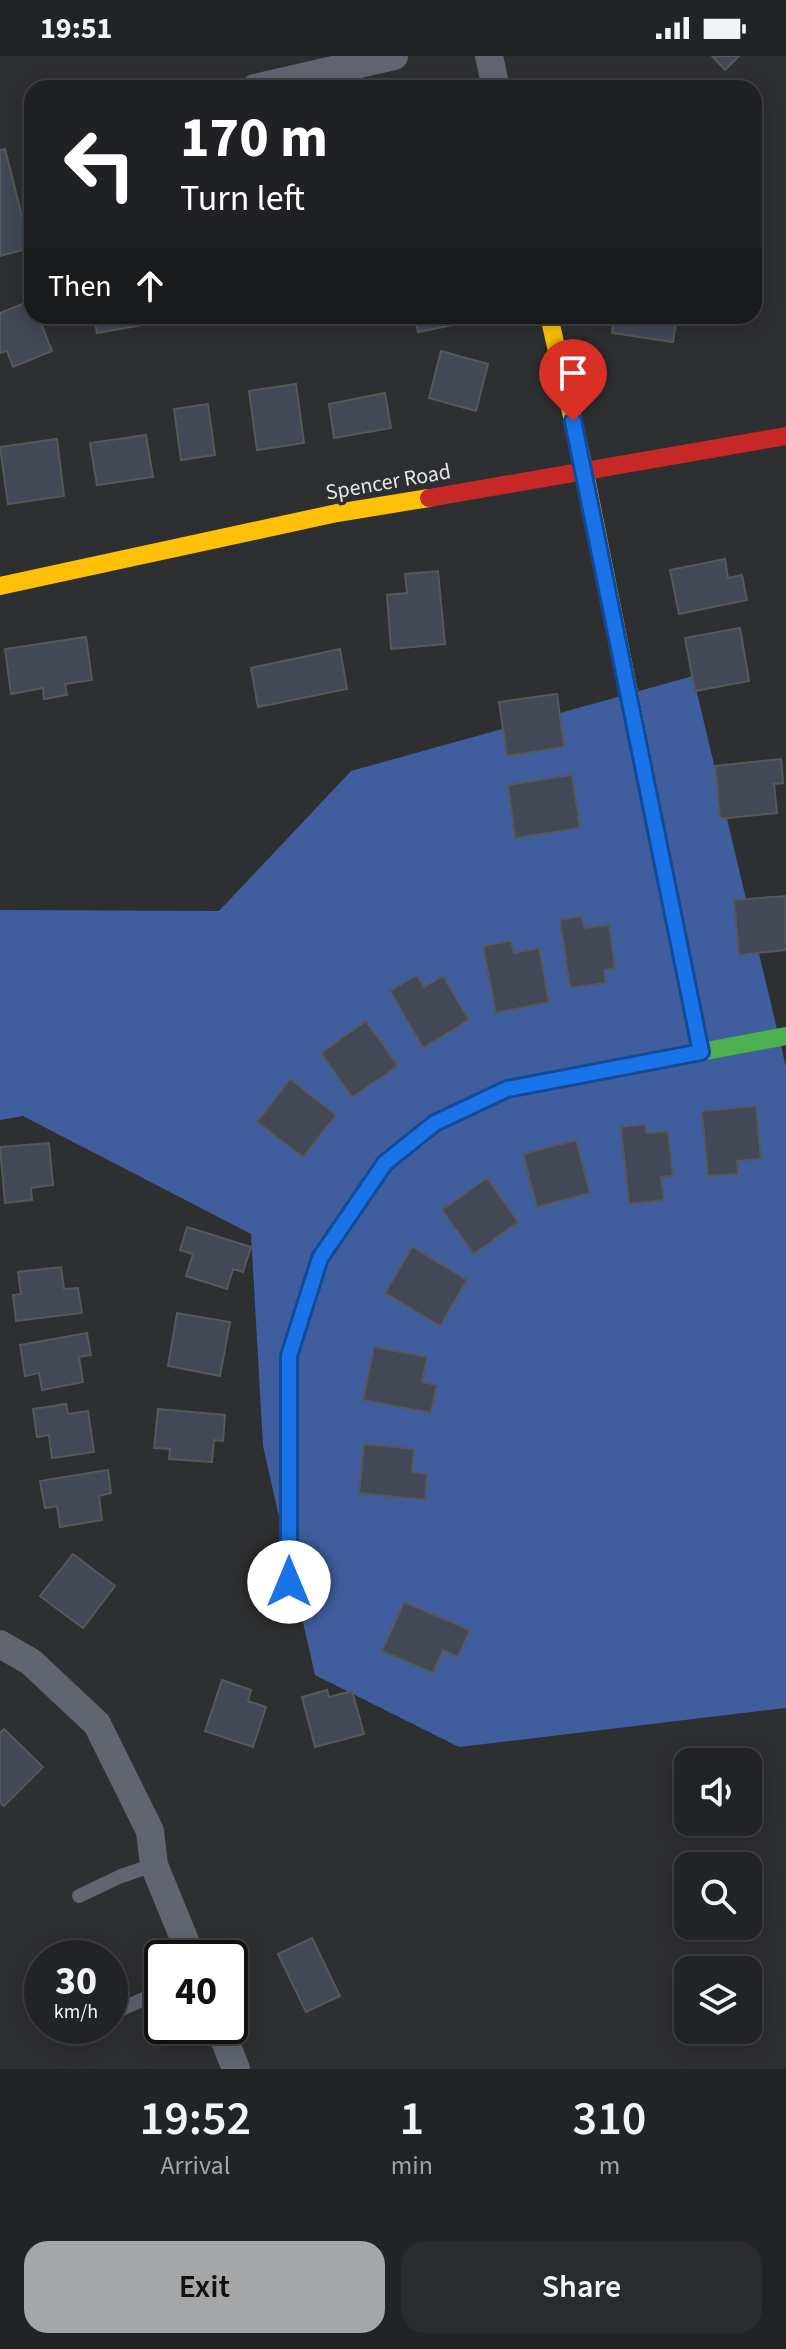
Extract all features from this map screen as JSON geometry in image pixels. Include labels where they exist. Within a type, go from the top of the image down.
[{"type":"street","points":[[290,80],[394,56]]},
{"type":"street","points":[[489,56],[494,80]]},
{"type":"street","points":[[551,324],[585,473],[701,1052]]},
{"type":"street","name":"Spencer Road","points":[[0,586],[337,513],[585,473],[786,436]]},
{"type":"street","points":[[289,1582],[289,1356],[320,1258],[385,1163],[435,1123],[507,1089],[786,1036]]},
{"type":"street","points":[[0,1644],[31,1662],[97,1724],[150,1831],[154,1865],[185,1940]]},
{"type":"street","points":[[226,2044],[236,2069]]},
{"type":"lane","points":[[79,1896],[121,1876],[154,1865]]},
{"type":"shaded area","points":[[693,676],[786,1067],[786,1708],[459,1747],[315,1675],[263,1446],[251,1234],[23,1116],[0,1120],[0,910],[219,911],[351,771]]},
{"type":"building","points":[[712,56],[739,56],[725,70]]},
{"type":"building","points":[[5,149],[24,224],[24,250],[0,256],[0,150]]},
{"type":"building","points":[[24,303],[24,324],[41,324],[52,351],[13,367],[7,351],[0,353],[0,313]]},
{"type":"building","points":[[95,324],[148,324],[97,333]]},
{"type":"building","points":[[416,324],[458,324],[418,332]]},
{"type":"building","points":[[613,324],[676,324],[673,342],[612,333]]},
{"type":"building","points":[[441,351],[488,364],[476,411],[429,398]]},
{"type":"building","points":[[296,384],[304,443],[257,450],[249,391]]},
{"type":"building","points":[[385,393],[391,428],[334,438],[329,404]]},
{"type":"building","points":[[208,404],[215,455],[181,460],[174,409]]},
{"type":"building","points":[[146,435],[153,477],[97,485],[90,443]]},
{"type":"building","points":[[57,439],[64,496],[8,504],[0,447]]},
{"type":"building","points":[[725,559],[728,578],[742,575],[747,600],[679,614],[670,570]]},
{"type":"building","points":[[438,571],[445,644],[391,649],[387,595],[407,593],[405,574]]},
{"type":"building","points":[[740,628],[749,681],[695,691],[685,638]]},
{"type":"building","points":[[86,637],[92,680],[65,684],[67,695],[44,699],[43,688],[11,694],[5,649]]},
{"type":"building","points":[[340,649],[347,689],[258,707],[251,668]]},
{"type":"building","points":[[557,694],[564,747],[507,756],[499,702]]},
{"type":"building","points":[[781,759],[783,783],[774,784],[777,813],[720,819],[715,766]]},
{"type":"building","points":[[572,775],[580,828],[515,838],[508,785]]},
{"type":"building","points":[[786,896],[786,950],[739,955],[734,900]]},
{"type":"building","points":[[582,916],[584,928],[609,925],[615,968],[604,970],[606,983],[570,988],[560,920]]},
{"type":"building","points":[[511,941],[514,953],[539,948],[549,1002],[496,1013],[483,946]]},
{"type":"building","points":[[417,975],[424,987],[443,976],[469,1020],[423,1048],[390,991]]},
{"type":"building","points":[[366,1021],[398,1066],[352,1097],[321,1053]]},
{"type":"building","points":[[290,1079],[336,1115],[303,1157],[257,1122]]},
{"type":"building","points":[[756,1106],[761,1159],[737,1161],[738,1174],[708,1176],[702,1111]]},
{"type":"building","points":[[645,1124],[646,1133],[668,1131],[673,1176],[661,1177],[664,1200],[629,1204],[621,1127]]},
{"type":"building","points":[[576,1140],[590,1193],[537,1207],[523,1154]]},
{"type":"building","points":[[49,1143],[53,1185],[31,1188],[32,1200],[5,1203],[0,1147]]},
{"type":"building","points":[[487,1178],[518,1222],[474,1254],[442,1210]]},
{"type":"building","points":[[187,1227],[251,1247],[243,1272],[233,1269],[227,1289],[186,1276],[193,1254],[180,1250]]},
{"type":"building","points":[[412,1247],[467,1280],[440,1326],[385,1293]]},
{"type":"building","points":[[61,1267],[64,1289],[78,1288],[82,1313],[16,1321],[13,1295],[21,1294],[18,1272]]},
{"type":"building","points":[[177,1313],[230,1322],[220,1376],[168,1366]]},
{"type":"building","points":[[87,1333],[91,1355],[79,1357],[83,1382],[42,1390],[39,1373],[25,1376],[20,1345]]},
{"type":"building","points":[[374,1347],[427,1357],[422,1382],[437,1385],[431,1413],[363,1400]]},
{"type":"building","points":[[66,1404],[68,1414],[88,1411],[94,1452],[52,1458],[49,1435],[37,1437],[33,1409]]},
{"type":"building","points":[[158,1409],[225,1415],[223,1441],[214,1440],[212,1462],[169,1459],[170,1449],[154,1448]]},
{"type":"building","points":[[364,1444],[414,1449],[412,1472],[427,1474],[425,1500],[359,1493]]},
{"type":"building","points":[[108,1470],[111,1493],[99,1496],[102,1520],[60,1527],[57,1506],[45,1508],[40,1481]]},
{"type":"building","points":[[73,1554],[115,1586],[83,1628],[40,1596]]},
{"type":"building","points":[[404,1602],[470,1630],[458,1657],[443,1650],[433,1673],[382,1651]]},
{"type":"building","points":[[222,1680],[251,1690],[248,1701],[266,1707],[253,1747],[205,1731]]},
{"type":"building","points":[[327,1690],[329,1697],[352,1691],[364,1734],[315,1747],[302,1697]]},
{"type":"building","points":[[4,1729],[43,1767],[4,1806],[0,1803],[0,1733]]},
{"type":"building","points":[[312,1938],[340,1996],[306,2012],[278,1954]]},
{"type":"traffic: fast","points":[[685,972],[701,1052],[786,1036]]},
{"type":"traffic: slow","points":[[551,324],[585,473],[685,972]]},
{"type":"traffic: slow","points":[[0,586],[337,513],[429,498]]},
{"type":"traffic: slow","points":[[289,1582],[289,1356],[320,1258],[385,1163],[435,1123],[454,1114]]},
{"type":"traffic: jam","points":[[429,498],[786,436]]},
{"type":"traffic: jam","points":[[454,1114],[507,1089],[701,1052]]},
{"type":"route","points":[[289,1582],[289,1356],[320,1258],[385,1163],[435,1123],[507,1089],[701,1052],[573,421]]}]
